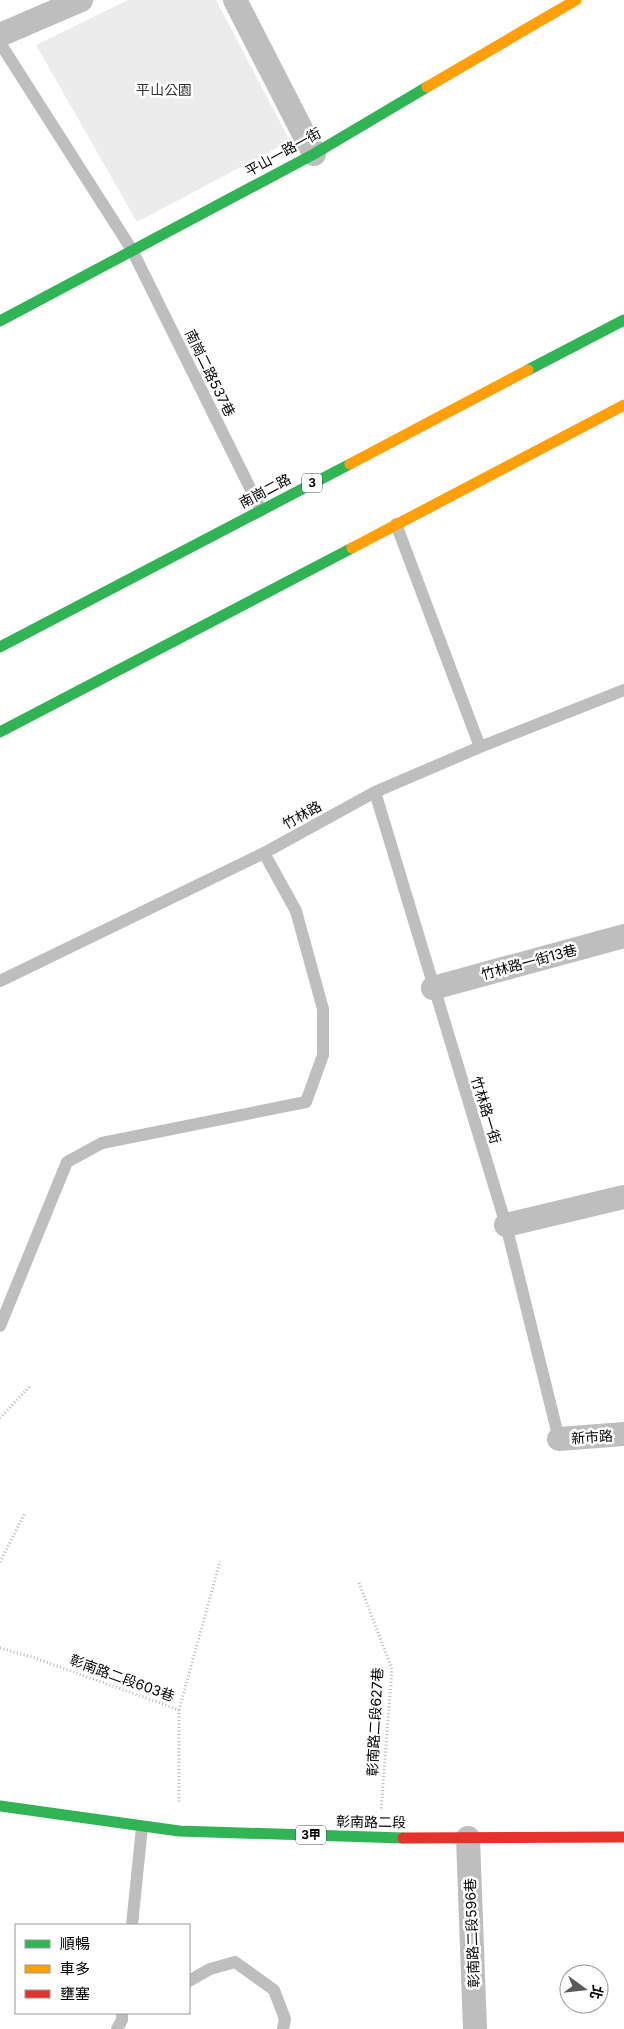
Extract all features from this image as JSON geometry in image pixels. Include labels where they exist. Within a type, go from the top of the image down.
[{"type":"main road","name":"平山一路一街","points":[[0,321],[314,154],[576,0]]},
{"type":"main road","name":"南崗二路","points":[[0,648],[624,320]]},
{"type":"main road","points":[[0,732],[624,405]]},
{"type":"main road","name":"彰南路二段","points":[[0,1806],[179,1831],[379,1838],[624,1837]]},
{"type":"street","points":[[0,35],[82,0]]},
{"type":"street","points":[[235,0],[314,154]]},
{"type":"street","name":"竹林路一街13巷","points":[[433,988],[624,936]]},
{"type":"street","points":[[506,1225],[624,1197]]},
{"type":"street","name":"新市路","points":[[559,1439],[624,1434]]},
{"type":"street","name":"彰南路二段596巷","points":[[468,1838],[475,2029]]},
{"type":"lane","name":"南崗二路537巷","points":[[0,43],[132,250],[261,510]]},
{"type":"lane","points":[[396,524],[480,747]]},
{"type":"lane","name":"竹林路","points":[[0,981],[264,853],[375,792],[480,747],[624,690]]},
{"type":"lane","name":"竹林路一街","points":[[375,792],[506,1225],[559,1439]]},
{"type":"lane","points":[[0,1326],[67,1162],[102,1144],[306,1102],[323,1055],[324,1009],[296,911],[264,853]]},
{"type":"lane","points":[[132,1924],[142,1827]]},
{"type":"lane","points":[[190,1980],[210,1969],[236,1962],[274,1990],[286,2019],[284,2029]]},
{"type":"lane","points":[[117,2029],[122,2020],[122,2014]]},
{"type":"path","points":[[0,1418],[31,1385]]},
{"type":"path","points":[[0,1562],[25,1513]]},
{"type":"path","points":[[179,1710],[220,1561]]},
{"type":"path","name":"彰南路二段627巷","points":[[359,1583],[392,1668],[379,1838]]},
{"type":"path","name":"彰南路二段603巷","points":[[0,1648],[32,1657],[179,1710],[179,1831]]},
{"type":"green space","name":"平山公園","points":[[128,0],[216,0],[290,141],[137,222],[36,45]]},
{"type":"traffic: fast","points":[[0,321],[314,154],[427,87]]},
{"type":"traffic: fast","points":[[528,370],[624,320]]},
{"type":"traffic: fast","points":[[0,647],[350,464]]},
{"type":"traffic: fast","points":[[0,732],[352,548]]},
{"type":"traffic: fast","points":[[0,1806],[179,1831],[403,1838]]},
{"type":"traffic: slow","points":[[427,87],[576,0]]},
{"type":"traffic: slow","points":[[350,464],[528,370]]},
{"type":"traffic: slow","points":[[352,548],[624,405]]},
{"type":"traffic: jam","points":[[403,1838],[624,1837]]}]
